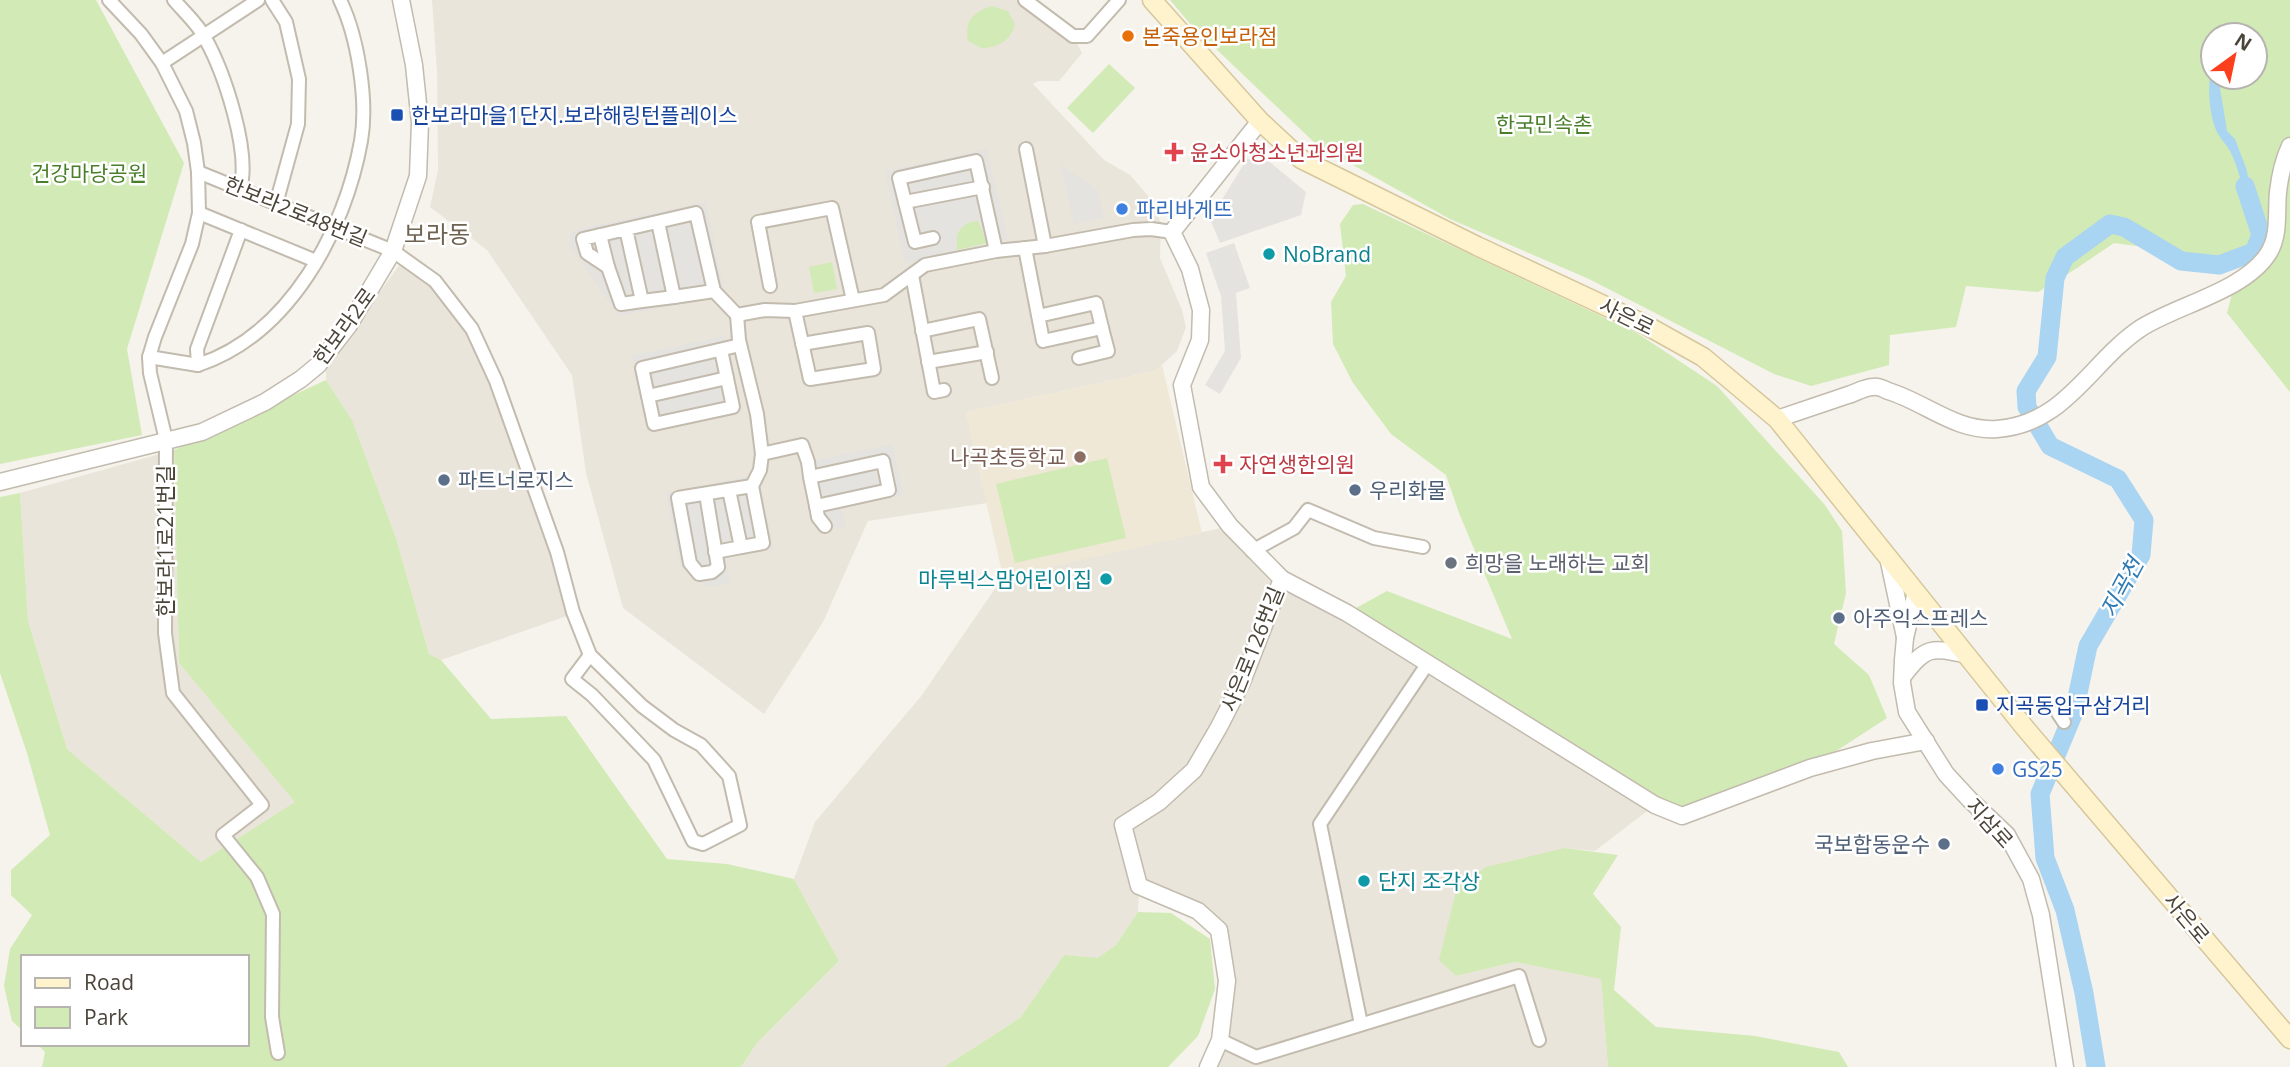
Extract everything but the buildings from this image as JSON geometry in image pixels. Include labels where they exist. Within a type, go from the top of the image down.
[{"type":"main road","name":"사은로","points":[[1152,0],[1261,121],[1301,159],[1477,246],[1644,324],[1703,357],[1777,419],[2025,728],[2290,1039]]},
{"type":"street","name":"한보라1로21번길","points":[[109,0],[141,34],[162,63],[186,111],[194,143],[199,213],[192,244],[149,357],[150,373],[166,440],[165,633],[173,692],[262,805],[223,835],[257,877],[273,914],[272,1017],[278,1054]]},
{"type":"street","points":[[174,0],[204,36],[225,81],[240,144],[244,175],[240,189]]},
{"type":"street","points":[[162,63],[258,0]]},
{"type":"street","points":[[272,0],[286,22],[299,79],[298,124],[276,204]]},
{"type":"street","points":[[149,357],[198,365],[220,358],[245,341],[278,312],[326,246],[350,188],[361,139],[362,75],[340,0]]},
{"type":"street","name":"한보라2로","points":[[0,482],[201,432],[265,402],[318,365],[349,325],[393,251],[418,176],[420,123],[414,65],[401,0]]},
{"type":"street","points":[[1025,0],[1073,36],[1079,37],[1087,36],[1119,0]]},
{"type":"street","points":[[737,315],[765,310],[795,311],[884,295],[925,265],[996,251],[1045,246],[1133,230],[1172,232],[1261,121]]},
{"type":"street","points":[[1777,419],[1874,386],[1907,396],[1945,418],[1972,428],[1996,429],[2025,424],[2072,394],[2116,348],[2142,327],[2218,292],[2254,270],[2268,254],[2275,239],[2283,160],[2290,146]]},
{"type":"street","points":[[1026,149],[1045,246]]},
{"type":"street","points":[[933,238],[915,242],[899,178],[976,161],[996,251]]},
{"type":"street","name":"한보라2로48번길","points":[[198,172],[393,251],[435,281],[472,328],[496,381],[557,552],[573,612],[590,655]]},
{"type":"street","points":[[905,202],[982,187]]},
{"type":"street","points":[[771,286],[758,222],[832,208],[853,300]]},
{"type":"street","points":[[199,213],[316,261]]},
{"type":"street","points":[[714,291],[621,304],[608,267],[587,253],[583,239],[696,214],[714,291],[737,315],[740,345],[757,414],[762,454],[760,470],[752,486],[763,543],[715,552]]},
{"type":"street","points":[[658,222],[674,298]]},
{"type":"street","points":[[626,229],[642,301]]},
{"type":"street","points":[[198,365],[197,349],[241,230]]},
{"type":"street","name":"사은로126번길","points":[[1172,232],[1190,270],[1201,310],[1200,340],[1182,386],[1201,487],[1252,551],[1282,579],[1242,682],[1194,770],[1159,802],[1123,825],[1139,886],[1198,911],[1219,930],[1227,981],[1220,1040],[1208,1067]]},
{"type":"street","points":[[1025,248],[1043,341],[1102,328]]},
{"type":"street","points":[[912,275],[933,392],[944,390]]},
{"type":"street","points":[[1038,316],[1096,303],[1108,351],[1079,358]]},
{"type":"street","points":[[795,311],[802,344],[810,379],[874,369],[868,333],[802,344]]},
{"type":"street","points":[[922,331],[979,319],[992,378]]},
{"type":"street","points":[[721,350],[733,407],[654,424],[642,368],[740,345]]},
{"type":"street","points":[[928,362],[986,352]]},
{"type":"street","points":[[648,396],[727,378]]},
{"type":"street","points":[[762,454],[802,445],[808,462],[818,517],[824,526]]},
{"type":"street","points":[[810,477],[883,461],[889,490],[816,506]]},
{"type":"street","points":[[706,494],[718,567],[712,572],[699,574],[690,563],[678,498],[752,486]]},
{"type":"street","points":[[729,490],[741,547]]},
{"type":"street","points":[[1252,551],[1294,528],[1308,510],[1374,538],[1423,547]]},
{"type":"street","points":[[1888,557],[1905,638]]},
{"type":"street","points":[[1282,579],[1347,613],[1656,805],[1682,816],[1810,768],[1872,751],[1926,741]]},
{"type":"street","name":"지삼로","points":[[1916,592],[1905,638],[1903,676],[1908,712],[1945,774],[2007,835],[2031,879],[2041,915],[2065,1067]]},
{"type":"street","points":[[1903,676],[1915,660],[1933,649],[1967,655]]},
{"type":"street","points":[[590,655],[642,706],[674,730],[701,745],[729,776],[740,825],[703,844],[693,841],[654,760],[592,695],[572,679],[590,655]]},
{"type":"street","points":[[1362,1024],[1320,824],[1428,663]]},
{"type":"street","points":[[1220,1040],[1255,1057],[1519,976],[1539,1040]]},
{"type":"shaded area","points":[[432,0],[1025,0],[1073,36],[1082,53],[1059,81],[1038,81],[1033,84],[1104,160],[1130,175],[1151,199],[1161,223],[1160,258],[1182,310],[1186,327],[1177,351],[1155,371],[966,412],[987,503],[868,521],[823,622],[764,714],[623,608],[586,473],[572,375],[487,250],[430,207],[438,170],[437,71]]},
{"type":"shaded area","points":[[987,149],[1008,240],[987,243],[979,221],[968,222],[957,232],[957,250],[905,264],[885,171]]},
{"type":"shaded area","points":[[1265,158],[1306,192],[1301,215],[1220,243],[1210,219],[1247,159]]},
{"type":"shaded area","points":[[1060,164],[1098,190],[1104,218],[1074,224]]},
{"type":"shaded area","points":[[706,202],[725,295],[619,316],[569,245],[571,233],[582,228]]},
{"type":"shaded area","points":[[1234,243],[1250,288],[1236,293],[1241,358],[1220,394],[1205,385],[1225,351],[1221,296],[1206,253]]},
{"type":"shaded area","points":[[403,260],[435,281],[472,329],[573,612],[441,660],[429,654],[396,538],[352,420],[326,380],[326,367]]},
{"type":"shaded area","points":[[726,336],[742,411],[648,430],[632,355]]},
{"type":"shaded area","name":"나곡초등학교","points":[[1162,365],[1202,533],[1003,577],[966,412],[1155,371]]},
{"type":"shaded area","points":[[892,444],[904,495],[842,508],[846,527],[832,530],[816,526],[802,463]]},
{"type":"shaded area","points":[[174,450],[179,663],[296,802],[201,862],[67,749],[28,621],[20,493]]},
{"type":"shaded area","points":[[758,474],[774,549],[726,558],[730,584],[706,587],[680,565],[666,493]]},
{"type":"shaded area","points":[[1230,526],[1282,579],[1655,805],[1595,851],[1565,848],[1456,976],[1515,962],[1601,979],[1608,1067],[1208,1067],[1220,1040],[1219,930],[1139,887],[1138,912],[1116,945],[1098,959],[1064,955],[1020,1018],[944,1067],[741,1067],[757,1043],[839,961],[794,879],[815,822],[922,695],[1003,577]]},
{"type":"green space","name":"건강마당공원","points":[[0,0],[96,0],[184,163],[127,349],[142,435],[0,464]]},
{"type":"green space","name":"한국민속촌","points":[[1170,0],[2290,0],[2290,392],[2227,313],[2238,271],[2261,253],[2284,243],[2266,237],[2261,216],[2252,204],[2261,235],[2235,259],[2114,243],[2038,292],[1966,286],[1956,327],[1890,335],[1889,365],[1811,386],[1774,374],[1589,279],[1450,219],[1317,145],[1192,26]]},
{"type":"green space","points":[[992,6],[1008,11],[1015,24],[1007,39],[992,47],[981,48],[968,41],[967,28],[975,14]]},
{"type":"green space","points":[[1109,64],[1135,88],[1093,133],[1067,108]]},
{"type":"green space","points":[[1363,204],[1637,333],[1717,386],[1825,505],[1842,531],[1846,593],[1834,644],[1869,675],[1887,718],[1810,768],[1682,816],[1347,613],[1387,591],[1512,639],[1459,513],[1446,475],[1391,434],[1353,383],[1333,344],[1331,302],[1346,276],[1340,224],[1353,205]]},
{"type":"green space","points":[[978,220],[987,243],[957,250],[960,229],[967,223]]},
{"type":"green space","points":[[832,262],[837,289],[814,293],[809,267]]},
{"type":"green space","points":[[326,380],[352,420],[396,538],[429,654],[441,660],[491,719],[566,716],[667,859],[727,864],[794,879],[839,961],[757,1043],[741,1067],[42,1067],[45,1052],[39,1046],[248,1046],[248,955],[21,955],[21,1029],[12,1021],[4,986],[10,949],[32,915],[11,895],[11,870],[50,835],[27,753],[0,673],[0,497],[20,493],[28,621],[67,749],[201,862],[295,802],[179,663],[174,450]]},
{"type":"green space","points":[[1107,458],[1126,538],[1015,563],[996,484]]},
{"type":"green space","points":[[1565,848],[1618,855],[1593,894],[1621,927],[1614,990],[1656,1027],[1755,1036],[1839,1052],[1848,1067],[1608,1067],[1601,979],[1515,962],[1456,976],[1439,960],[1457,887],[1486,867]]},
{"type":"green space","points":[[1138,912],[1171,913],[1210,939],[1215,989],[1198,1036],[1168,1067],[944,1067],[1020,1018],[1064,955],[1098,958],[1116,945]]},
{"type":"water","points":[[2209,91],[2220,91],[2227,131],[2235,139],[2246,168],[2257,216],[2248,202],[2231,152],[2214,124]]},
{"type":"waterway","name":"지곡천","points":[[2096,1067],[2084,993],[2065,910],[2045,858],[2040,794],[2074,712],[2088,646],[2141,555],[2144,520],[2118,479],[2050,446],[2027,407],[2026,391],[2047,357],[2055,278],[2065,257],[2110,224],[2124,227],[2181,261],[2219,265],[2254,252],[2261,235],[2245,186]]},
{"type":"place","name":"본죽용인보라점","points":[[1128,36]]},
{"type":"place","name":"한보라마을1단지.보라해링턴플레이스","points":[[397,115]]},
{"type":"place","name":"윤소아청소년과의원","points":[[1174,152]]},
{"type":"place","name":"파리바게뜨","points":[[1122,209]]},
{"type":"place","name":"NoBrand","points":[[1269,254]]},
{"type":"place","name":"나곡초등학교","points":[[1080,457]]},
{"type":"place","name":"자연생한의원","points":[[1223,464]]},
{"type":"place","name":"파트너로지스","points":[[444,480]]},
{"type":"place","name":"우리화물","points":[[1355,490]]},
{"type":"place","name":"희망을 노래하는 교회","points":[[1451,563]]},
{"type":"place","name":"마루빅스맘어린이집","points":[[1106,579]]},
{"type":"place","name":"아주익스프레스","points":[[1839,618]]},
{"type":"place","name":"지곡동입구삼거리","points":[[1982,705]]},
{"type":"place","name":"GS25","points":[[1998,769]]},
{"type":"place","name":"국보합동운수","points":[[1944,844]]},
{"type":"place","name":"단지 조각상","points":[[1364,881]]},
{"type":"district","name":"보라동","points":[[437,233]]}]
